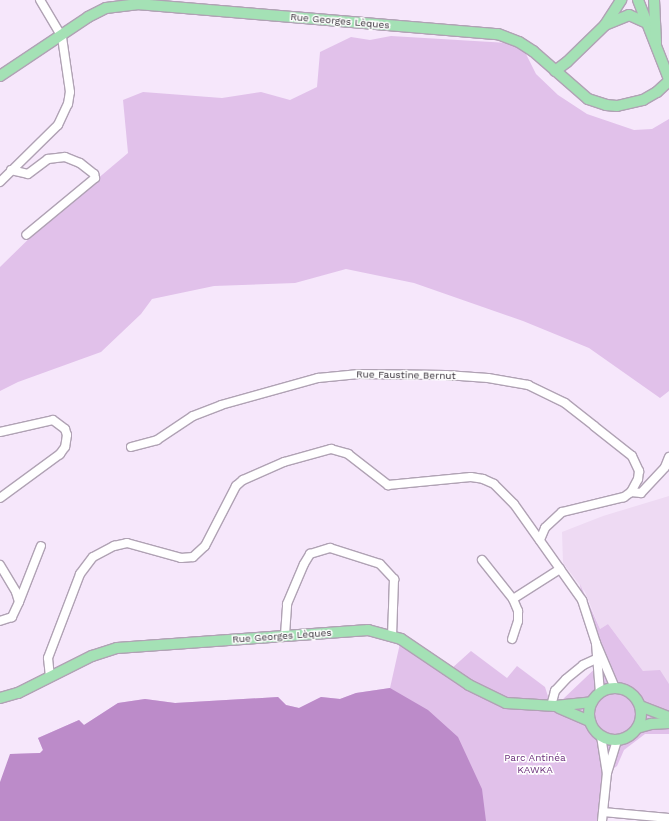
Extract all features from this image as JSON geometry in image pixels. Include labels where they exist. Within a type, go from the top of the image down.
[{"type":"main road","points":[[102,10],[108,0]]},
{"type":"main road","points":[[558,74],[567,62],[605,25],[621,0]]},
{"type":"main road","points":[[638,0],[645,22],[669,80]]},
{"type":"main road","points":[[654,0],[657,23]]},
{"type":"main road","points":[[656,47],[657,23],[661,0]]},
{"type":"main road","name":"Rue Georges Lèques","points":[[0,76],[61,34],[102,10],[132,2],[498,34],[520,42],[588,99],[617,106],[643,100],[657,92],[669,80]]},
{"type":"main road","points":[[605,25],[629,15],[645,22]]},
{"type":"main road","name":"Rue Georges Lèques","points":[[0,698],[18,693],[92,656],[117,648],[368,630],[392,635],[416,647],[489,697],[517,705],[553,706],[592,702]]},
{"type":"main road","points":[[669,718],[640,706],[630,693],[615,688],[600,693],[592,702],[590,721],[601,736],[617,740],[624,738],[637,728],[651,724],[669,723]]},
{"type":"main road","name":"Rue Georges Lèques","points":[[553,706],[590,721]]},
{"type":"main road","points":[[637,728],[641,718],[640,706]]},
{"type":"street","points":[[0,182],[58,125],[64,115],[70,92],[61,34],[40,0]]},
{"type":"street","points":[[11,170],[28,174],[48,159],[65,157],[80,163],[94,174],[95,178],[26,234]]},
{"type":"street","name":"Rue Faustine Bernut","points":[[131,447],[156,440],[193,416],[221,405],[318,378],[340,374],[397,374],[488,378],[528,385],[546,391],[594,426],[637,463],[638,479],[631,492]]},
{"type":"street","points":[[0,432],[53,420],[65,429],[65,447],[60,454],[0,498]]},
{"type":"street","points":[[50,677],[48,658],[78,579],[93,557],[114,546],[127,543],[181,558],[193,557],[205,546],[236,486],[243,480],[258,472],[321,451],[339,450],[348,454],[388,485],[398,486],[459,477],[483,479],[504,492],[582,600],[596,643],[615,688]]},
{"type":"street","points":[[540,540],[545,528],[562,512],[615,500],[631,492],[641,493],[665,467],[669,457]]},
{"type":"street","points":[[0,621],[12,617],[41,546]]},
{"type":"street","points":[[285,635],[287,604],[304,564],[310,554],[330,548],[380,564],[394,579],[392,635]]},
{"type":"street","points":[[482,560],[513,599],[518,611],[518,621],[512,639]]},
{"type":"street","points":[[0,565],[16,592],[19,602]]},
{"type":"street","points":[[513,599],[560,569]]},
{"type":"street","points":[[596,643],[600,693]]},
{"type":"street","points":[[553,706],[555,691],[566,679],[583,665],[598,658]]},
{"type":"street","points":[[601,736],[607,773]]},
{"type":"street","points":[[602,821],[607,773],[617,740]]},
{"type":"street","points":[[603,812],[669,818]]},
{"type":"shaded area","points":[[669,496],[669,706],[608,624],[600,629],[585,592],[563,563],[562,532],[603,516]]},
{"type":"shaded area","points":[[390,688],[428,710],[458,737],[482,789],[486,821],[0,821],[0,782],[10,754],[40,753],[43,750],[38,738],[79,720],[84,725],[118,703],[145,699],[175,703],[278,697],[286,705],[299,708],[321,697],[340,699],[356,693]]},
{"type":"green space","points":[[391,36],[508,43],[525,52],[536,74],[558,95],[587,114],[634,130],[652,129],[669,119],[669,391],[660,398],[589,348],[523,321],[414,283],[346,269],[295,283],[214,286],[152,299],[141,314],[101,352],[18,382],[0,391],[0,267],[45,223],[128,153],[123,100],[143,92],[222,98],[261,92],[290,100],[317,87],[320,52],[351,37],[370,40]]},
{"type":"green space","name":"Parc Antinéa KAWKA","points":[[580,584],[600,629],[608,624],[643,671],[660,670],[669,684],[669,734],[645,734],[624,750],[617,766],[607,773],[602,821],[473,821],[42,767],[10,754],[40,753],[43,750],[38,738],[79,720],[84,725],[118,703],[145,699],[175,703],[278,697],[286,705],[299,708],[321,697],[340,699],[356,693],[390,688],[401,639],[451,669],[471,651],[507,678],[517,666],[545,687],[551,706],[562,700],[603,661],[582,600]]}]
